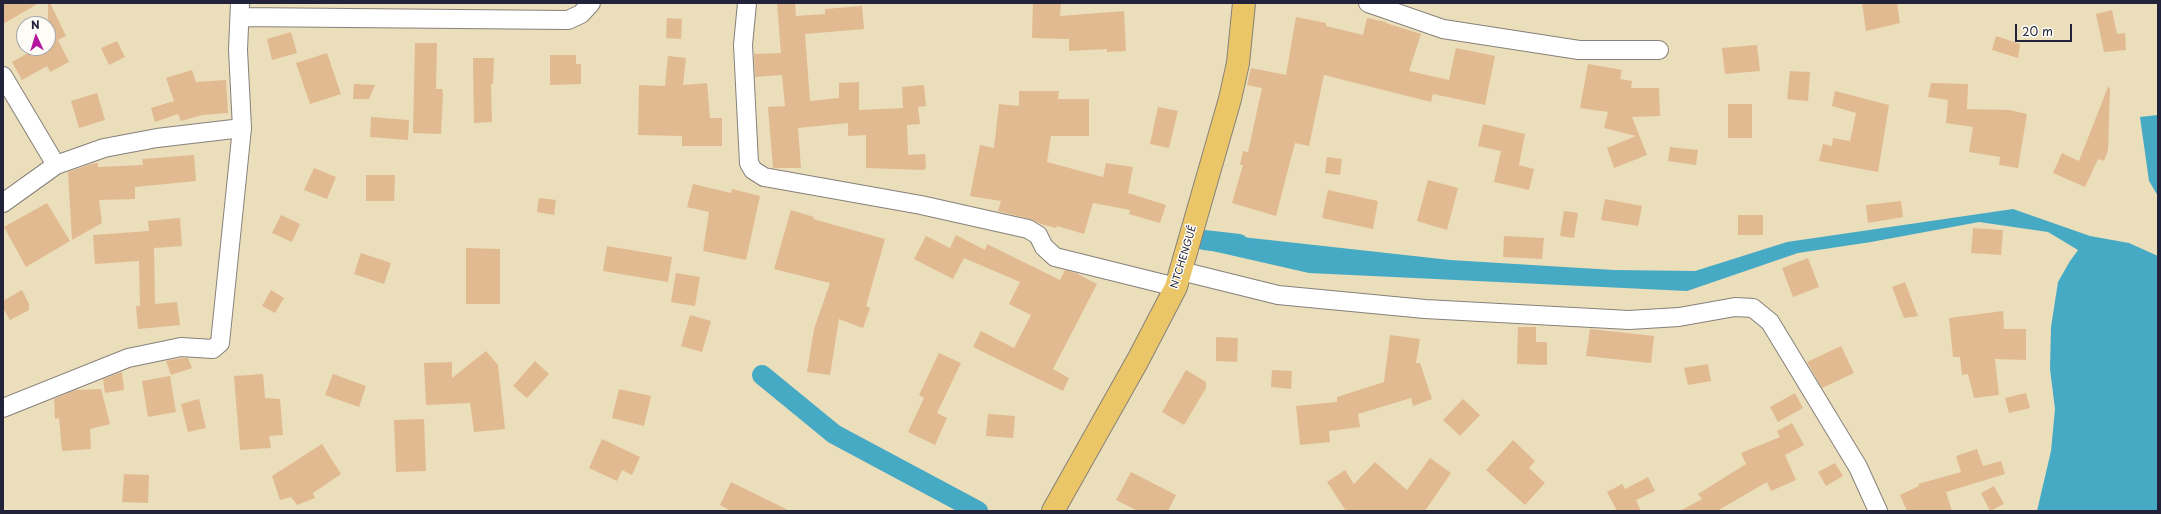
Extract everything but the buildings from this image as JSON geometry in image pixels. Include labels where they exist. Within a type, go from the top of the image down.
[{"type":"main road","name":"NTCHENGUÉ","points":[[1053,511],[1138,360],[1179,279],[1230,99],[1238,62],[1244,3]]},
{"type":"street","points":[[3,408],[128,358],[181,347],[213,349],[220,343],[242,128],[238,50],[240,10],[568,20],[581,14],[591,3]]},
{"type":"street","points":[[747,3],[742,45],[749,163],[754,170],[764,176],[921,205],[1028,229],[1038,235],[1044,247],[1055,257],[1278,295],[1440,310],[1629,320],[1679,317],[1735,307],[1753,308],[1770,322],[1858,467],[1878,511]]},
{"type":"street","points":[[1368,3],[1443,29],[1579,50],[1659,50]]},
{"type":"street","points":[[3,76],[56,165]]},
{"type":"street","points":[[3,203],[56,165],[104,148],[157,138],[242,128]]},
{"type":"water","points":[[2158,115],[2158,196],[2149,181],[2140,117]]},
{"type":"water","points":[[2013,209],[2090,236],[2129,243],[2158,256],[2158,511],[2037,511],[2051,451],[2055,409],[2050,369],[2051,327],[2058,282],[2078,250],[2048,232],[1979,222],[1871,242],[1798,253],[1687,291],[1309,273],[1208,250],[1215,234],[1450,260],[1614,270],[1695,271],[1787,242]]},
{"type":"waterway","points":[[1204,240],[1239,244]]},
{"type":"waterway","points":[[762,375],[834,434],[978,511]]}]
